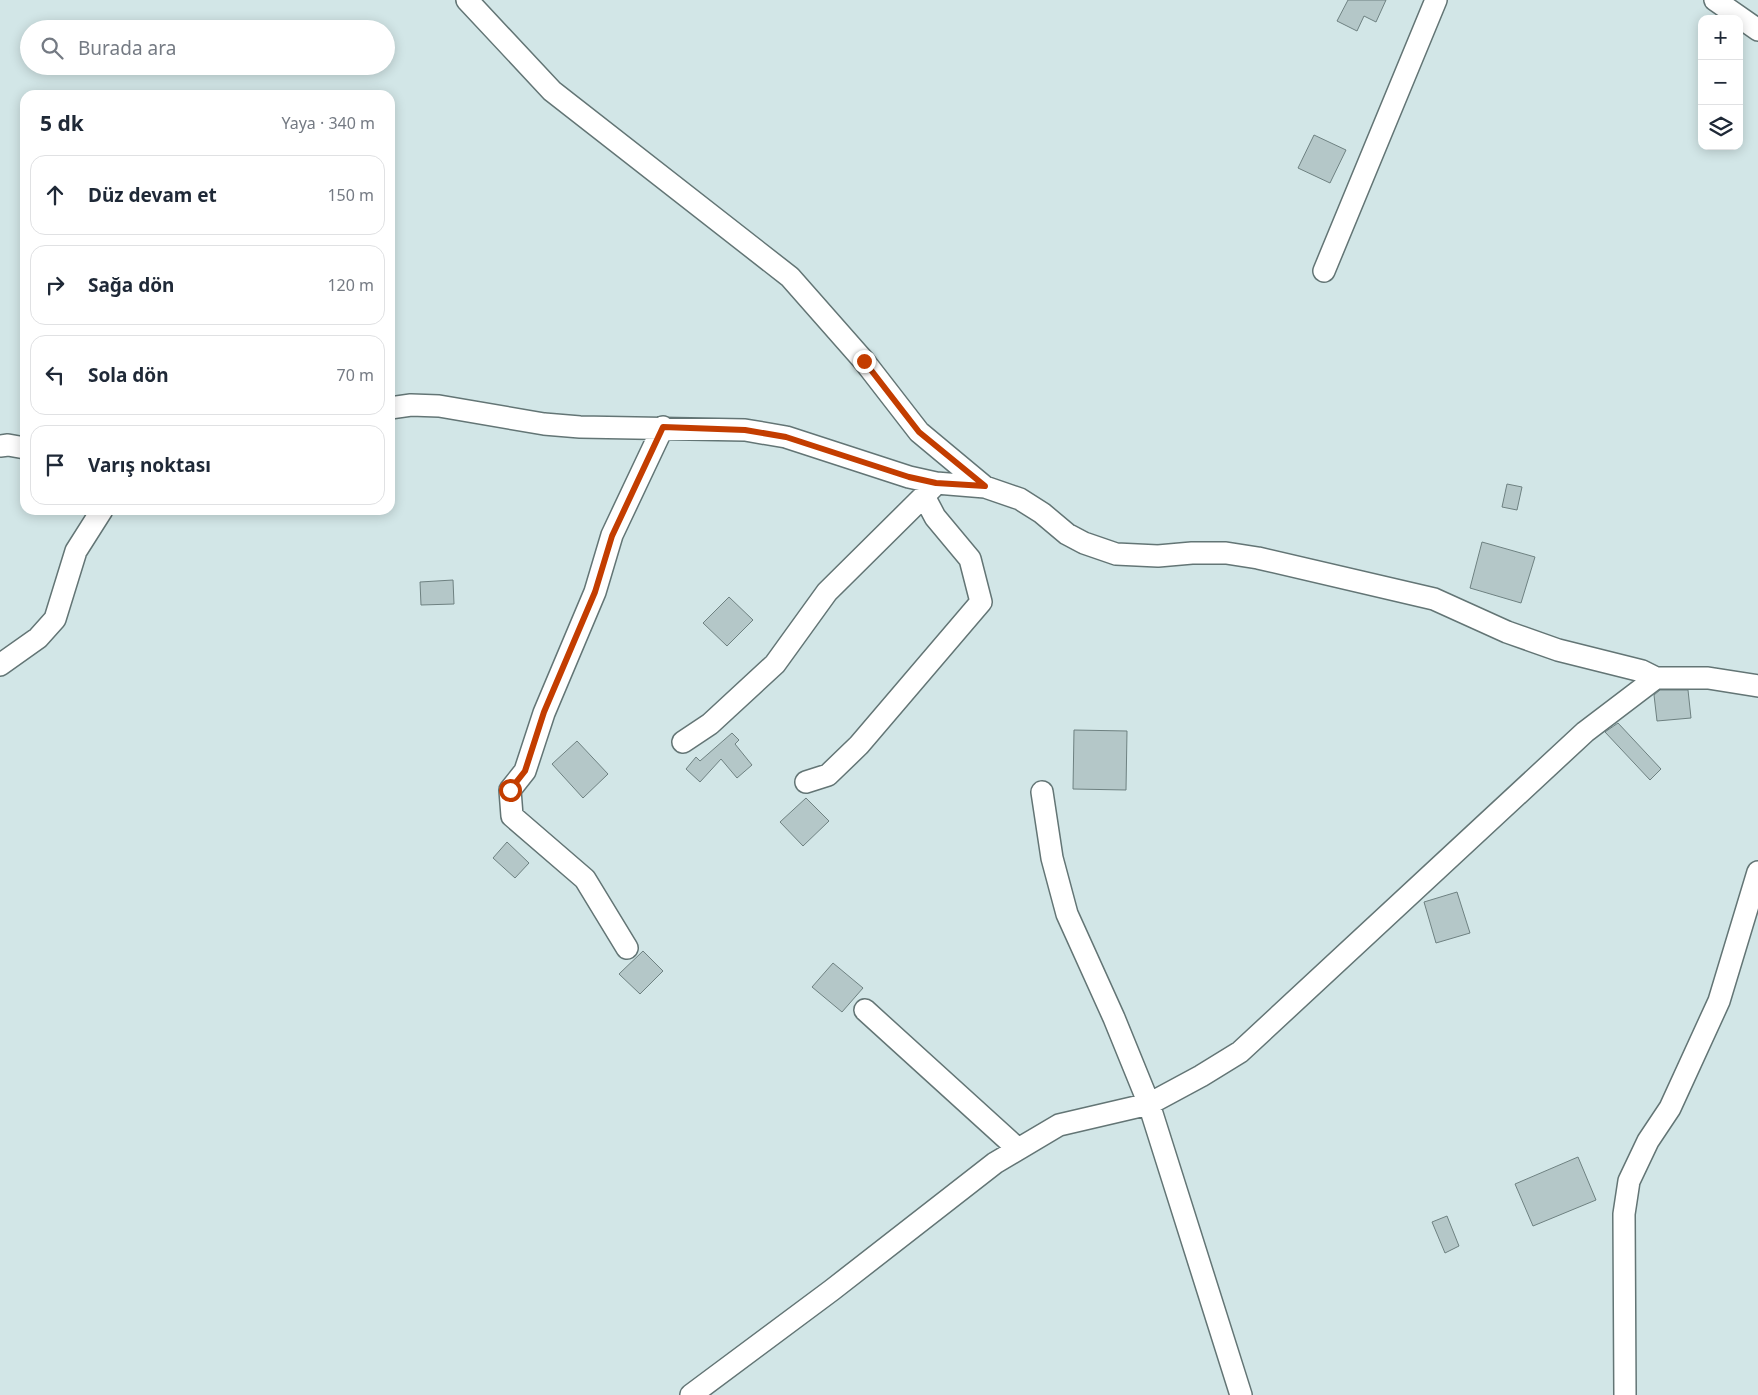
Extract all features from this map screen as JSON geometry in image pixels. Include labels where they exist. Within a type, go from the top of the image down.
[{"type":"street","points":[[467,0],[552,92],[790,277],[864,361],[919,432],[985,486],[1020,499],[1042,513],[1067,534],[1084,543],[1116,554],[1158,556],[1226,553],[1258,558],[1434,599],[1524,638],[1558,650],[1642,671],[1656,678],[1708,678],[1758,686]]},
{"type":"street","points":[[1324,271],[1436,0]]},
{"type":"street","points":[[1715,0],[1758,30]]},
{"type":"street","points":[[395,407],[411,405],[440,406],[544,424],[571,426],[745,430],[786,437],[909,477],[930,490],[985,486]]},
{"type":"street","points":[[627,948],[585,879],[512,816],[510,790],[525,771],[544,712],[595,592],[612,536],[663,427]]},
{"type":"street","points":[[0,446],[20,447]]},
{"type":"street","points":[[683,742],[710,724],[775,664],[827,592],[930,490]]},
{"type":"street","points":[[806,782],[828,775],[859,746],[981,602],[970,559],[935,517],[930,490]]},
{"type":"street","points":[[0,666],[38,638],[55,619],[76,551],[99,515]]},
{"type":"street","points":[[691,1395],[832,1290],[995,1163],[1059,1124],[1149,1104],[1240,1052],[1585,732],[1656,678]]},
{"type":"street","points":[[1042,792],[1052,858],[1066,914],[1114,1018],[1149,1104],[1241,1395]]},
{"type":"street","points":[[1625,1395],[1624,1214],[1629,1182],[1648,1141],[1670,1108],[1719,1001],[1758,872]]},
{"type":"street","points":[[865,1010],[1018,1149]]},
{"type":"building","points":[[1348,0],[1386,0],[1376,22],[1364,16],[1357,31],[1337,21]]},
{"type":"building","points":[[1314,135],[1346,150],[1330,183],[1298,168]]},
{"type":"building","points":[[1507,484],[1522,487],[1517,510],[1502,507]]},
{"type":"building","points":[[1482,542],[1535,557],[1521,603],[1470,588]]},
{"type":"building","points":[[453,580],[454,604],[421,605],[420,582]]},
{"type":"building","points":[[729,597],[753,620],[727,646],[703,623]]},
{"type":"building","points":[[1660,690],[1688,690],[1691,718],[1657,721],[1654,695]]},
{"type":"building","points":[[1618,723],[1661,769],[1650,780],[1605,732]]},
{"type":"building","points":[[1074,730],[1127,731],[1126,790],[1073,789]]},
{"type":"building","points":[[732,733],[739,740],[735,744],[752,765],[737,778],[721,759],[700,782],[686,769],[696,757],[700,761]]},
{"type":"building","points":[[577,741],[608,774],[583,798],[552,764]]},
{"type":"building","points":[[806,798],[829,821],[803,846],[780,822]]},
{"type":"building","points":[[507,842],[529,863],[515,878],[493,858]]},
{"type":"building","points":[[1457,892],[1470,933],[1436,943],[1424,902]]},
{"type":"building","points":[[643,951],[663,971],[640,994],[619,974]]},
{"type":"building","points":[[833,963],[863,988],[842,1012],[812,987]]},
{"type":"building","points":[[1578,1157],[1596,1200],[1533,1226],[1515,1184]]},
{"type":"building","points":[[1447,1216],[1459,1246],[1445,1253],[1432,1222]]},
{"type":"route","points":[[510,790],[525,771],[544,712],[595,592],[612,536],[663,427],[745,430],[786,437],[909,477],[936,483],[985,486],[919,432],[864,361]]}]
